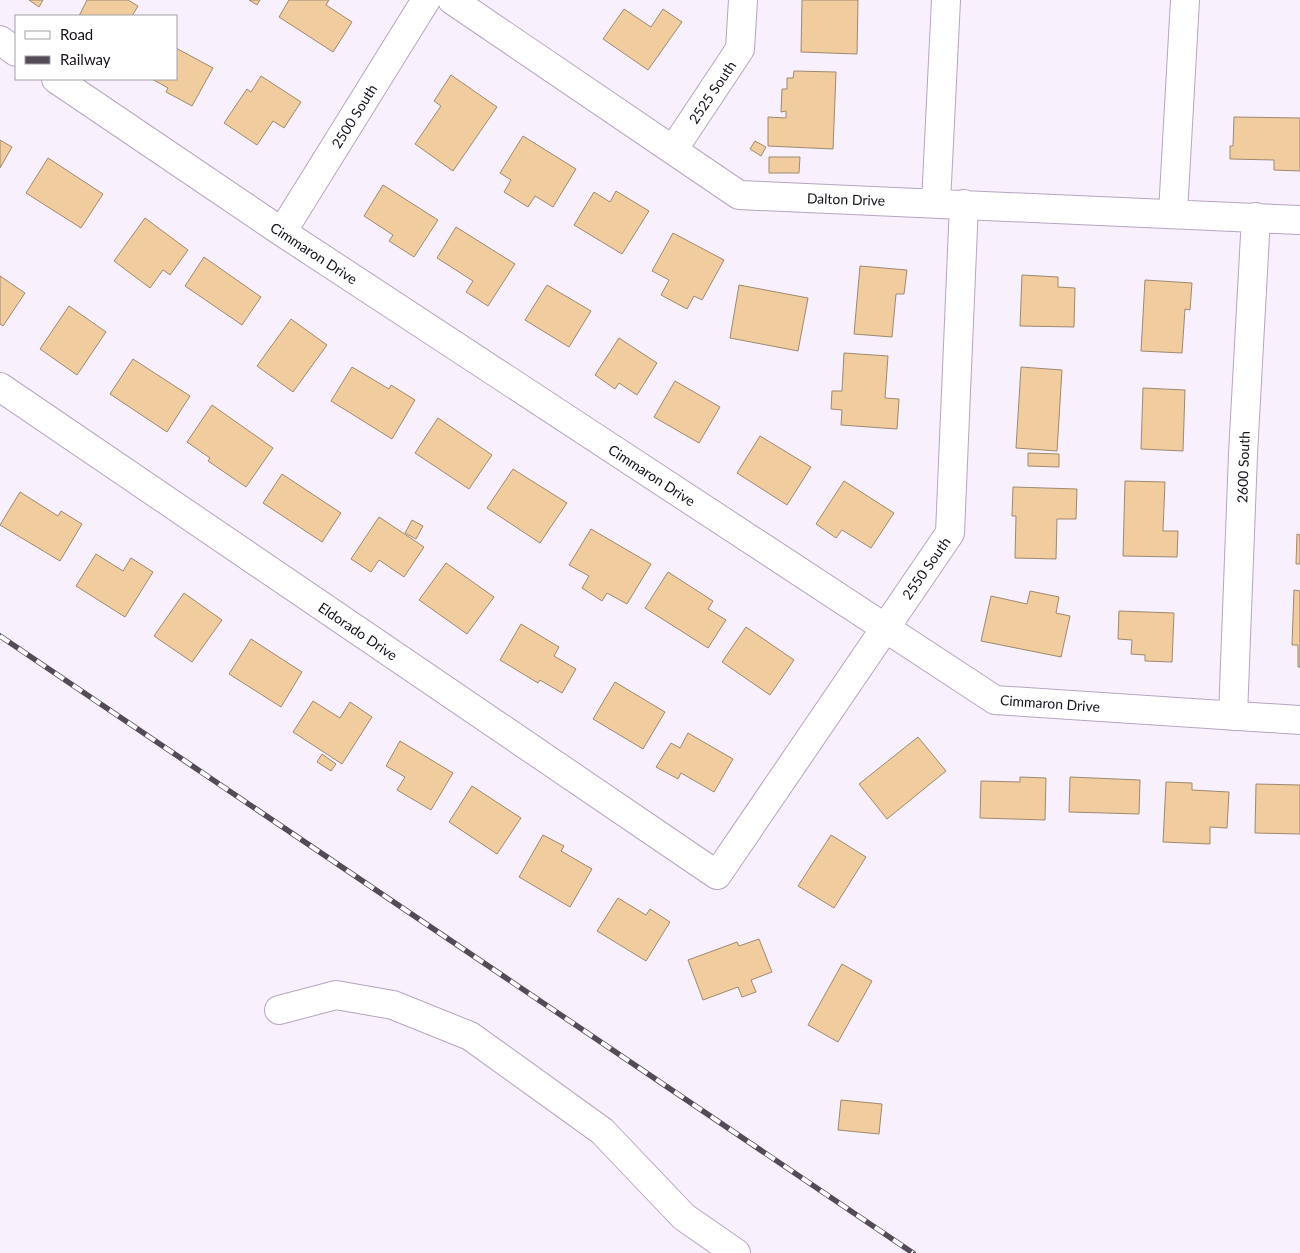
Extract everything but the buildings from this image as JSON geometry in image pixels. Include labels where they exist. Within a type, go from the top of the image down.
[{"type":"street","name":"2500 South","points":[[282,232],[426,0]]},
{"type":"street","name":"Dalton Drive","points":[[452,0],[739,194],[1300,220]]},
{"type":"street","name":"2525 South","points":[[673,150],[740,49],[743,0]]},
{"type":"street","points":[[936,203],[946,0]]},
{"type":"street","points":[[1172,214],[1185,0]]},
{"type":"street","points":[[0,40],[15,51]]},
{"type":"street","name":"Cimmaron Drive","points":[[57,80],[282,232],[995,700],[1300,720]]},
{"type":"street","name":"2550 South","points":[[717,875],[884,627],[950,533],[964,204]]},
{"type":"street","name":"2600 South","points":[[1234,716],[1243,454],[1256,217]]},
{"type":"street","name":"Eldorado Drive","points":[[0,387],[717,875]]},
{"type":"street","points":[[279,1010],[336,995],[393,1005],[470,1036],[602,1131],[684,1217],[736,1253]]},
{"type":"railway","points":[[0,636],[913,1253]]}]
